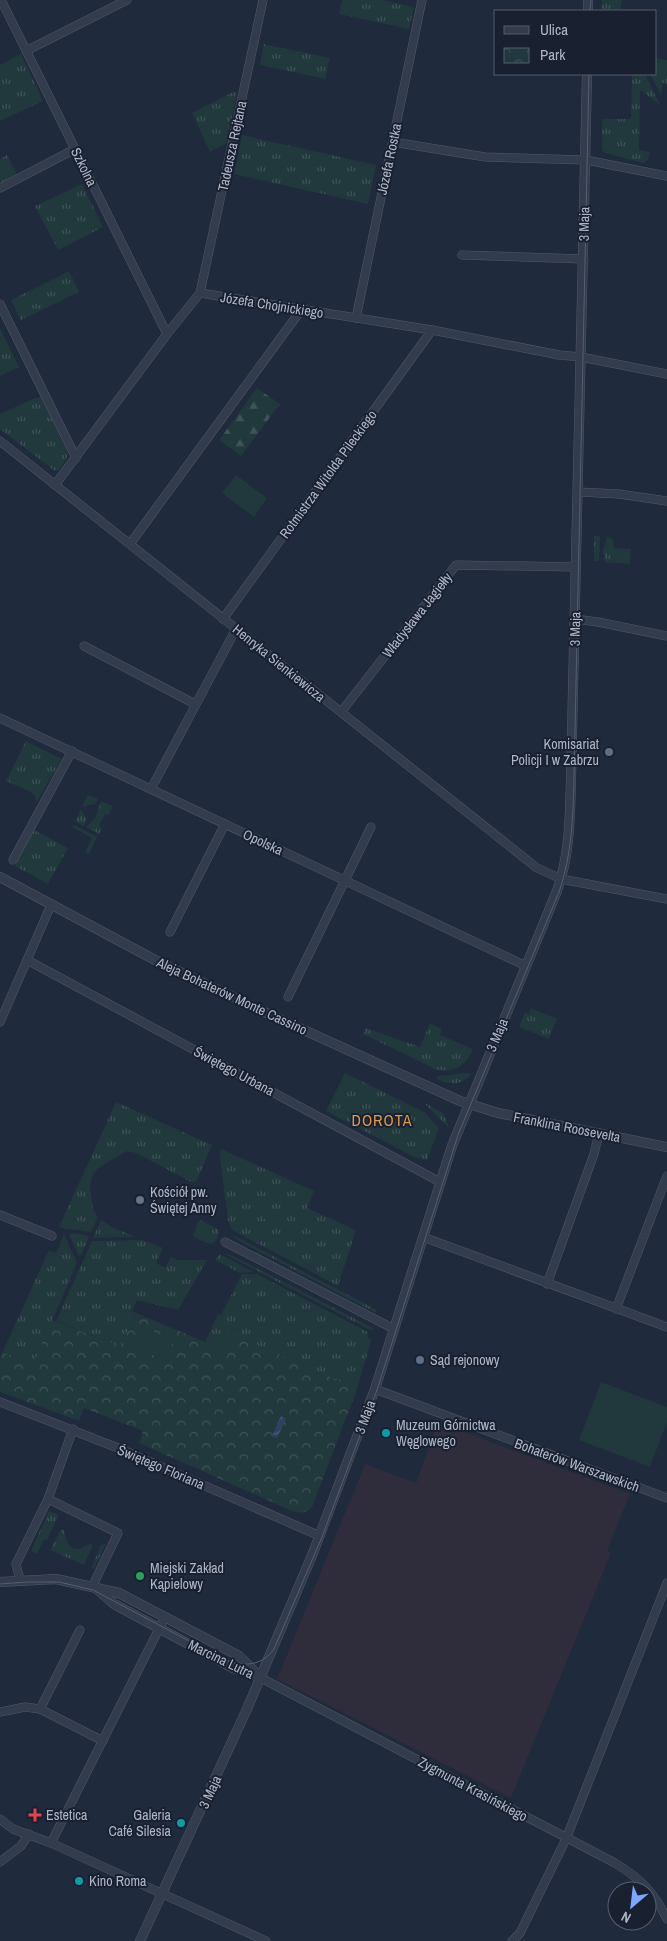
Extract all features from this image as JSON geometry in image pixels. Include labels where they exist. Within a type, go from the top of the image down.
[{"type":"street","name":"Szkolna","points":[[1,0],[167,334]]},
{"type":"street","points":[[26,51],[127,0]]},
{"type":"street","name":"Tadeusza Rejtana","points":[[200,293],[263,0]]},
{"type":"street","name":"Józefa Rostka","points":[[356,318],[422,0]]},
{"type":"street","name":"3 Maja","points":[[140,1941],[261,1678],[320,1536],[375,1389],[440,1182],[468,1104],[561,879],[568,846],[570,814],[582,358],[587,75]]},
{"type":"street","points":[[393,142],[485,157],[586,160],[667,176]]},
{"type":"street","points":[[0,188],[75,150]]},
{"type":"street","points":[[462,255],[584,259]]},
{"type":"street","points":[[56,485],[167,334],[200,293]]},
{"type":"street","name":"Józefa Chojnickiego","points":[[200,293],[432,330],[667,374]]},
{"type":"street","points":[[0,304],[76,458]]},
{"type":"street","points":[[130,544],[301,310]]},
{"type":"street","name":"Rotmistrza Witolda Pileckiego","points":[[223,618],[432,330]]},
{"type":"street","name":"Henryka Sienkiewicza","points":[[0,441],[538,868],[561,879],[667,899]]},
{"type":"street","points":[[578,492],[619,494],[667,501]]},
{"type":"street","name":"Władysława Jagiełły","points":[[341,712],[456,565],[576,567]]},
{"type":"street","points":[[575,619],[667,636]]},
{"type":"street","points":[[151,789],[236,629]]},
{"type":"street","points":[[84,646],[195,704]]},
{"type":"street","name":"Opolska","points":[[0,718],[526,966]]},
{"type":"street","points":[[13,860],[72,751]]},
{"type":"street","points":[[170,932],[225,824]]},
{"type":"street","points":[[288,997],[371,827]]},
{"type":"street","name":"Aleja Bohaterów Monte Cassino","points":[[0,877],[155,960],[468,1104]]},
{"type":"street","points":[[0,1022],[51,905]]},
{"type":"street","name":"Świętego Urbana","points":[[27,960],[440,1182]]},
{"type":"street","name":"Franklina Roosevelta","points":[[468,1104],[498,1113],[667,1147]]},
{"type":"street","points":[[547,1284],[594,1154],[599,1133]]},
{"type":"street","points":[[616,1309],[667,1176]]},
{"type":"street","points":[[0,1215],[52,1236]]},
{"type":"street","points":[[423,1238],[667,1327]]},
{"type":"street","points":[[225,1242],[394,1329]]},
{"type":"street","name":"Bohaterów Warszawskich","points":[[375,1389],[667,1498]]},
{"type":"street","name":"Świętego Floriana","points":[[0,1402],[73,1430],[320,1536]]},
{"type":"street","points":[[20,1580],[16,1564],[48,1499],[73,1430]]},
{"type":"street","points":[[48,1499],[118,1534],[95,1588]]},
{"type":"street","name":"Marcina Lutra","points":[[0,1582],[56,1579],[119,1593],[239,1656],[261,1678]]},
{"type":"street","points":[[512,1941],[520,1933],[566,1839],[667,1583]]},
{"type":"street","name":"Marcina Lutra","points":[[95,1588],[114,1604],[160,1629],[233,1668],[261,1678]]},
{"type":"street","points":[[51,1843],[166,1617]]},
{"type":"street","points":[[40,1709],[80,1630]]},
{"type":"street","name":"Zygmunta Krasińskiego","points":[[261,1678],[615,1863],[632,1874],[649,1889],[667,1918]]},
{"type":"street","points":[[0,1712],[25,1707],[40,1709],[103,1741]]},
{"type":"street","points":[[1,1823],[51,1843],[266,1941]]},
{"type":"street","points":[[0,1862],[21,1846],[29,1834]]},
{"type":"shaded area","points":[[438,1422],[630,1494],[607,1551],[611,1553],[511,1798],[277,1679],[365,1464],[416,1483]]},
{"type":"green space","points":[[342,0],[381,0],[414,7],[409,29],[339,14]]},
{"type":"green space","points":[[602,0],[622,0],[620,10],[601,10]]},
{"type":"green space","points":[[264,44],[330,58],[325,79],[260,65]]},
{"type":"green space","points":[[21,54],[43,101],[0,121],[0,65]]},
{"type":"green space","points":[[657,58],[667,60],[667,84],[663,83],[661,95],[651,75],[657,75]]},
{"type":"green space","points":[[632,75],[645,75],[660,105],[640,90],[639,150],[650,152],[648,160],[643,163],[605,153],[602,150],[602,119],[631,119]]},
{"type":"green space","points":[[235,91],[237,95],[226,143],[210,152],[192,113]]},
{"type":"green space","points":[[242,135],[376,165],[368,204],[234,174]]},
{"type":"green space","points":[[7,155],[17,175],[0,183],[0,159]]},
{"type":"green space","points":[[82,184],[103,227],[58,250],[35,206]]},
{"type":"green space","points":[[69,271],[79,292],[21,320],[11,300]]},
{"type":"green space","points":[[0,328],[19,367],[0,376]]},
{"type":"green space","points":[[257,388],[280,404],[241,456],[219,440]]},
{"type":"green space","points":[[41,397],[67,451],[67,458],[59,470],[55,471],[0,429],[0,414]]},
{"type":"green space","points":[[236,475],[267,498],[254,517],[222,493]]},
{"type":"green space","points":[[594,536],[600,536],[599,561],[594,561]]},
{"type":"green space","points":[[607,537],[613,539],[614,548],[631,549],[630,564],[605,562],[603,550]]},
{"type":"green space","points":[[26,741],[62,759],[36,803],[35,796],[29,791],[6,781]]},
{"type":"green space","points":[[88,795],[98,799],[95,804],[82,807]]},
{"type":"green space","points":[[101,801],[113,806],[108,815],[105,814],[99,826],[102,828],[99,834],[86,827],[96,817]]},
{"type":"green space","points":[[81,809],[87,820],[84,826],[75,822]]},
{"type":"green space","points":[[74,825],[97,837],[89,854],[85,852],[92,838],[72,827]]},
{"type":"green space","points":[[34,830],[68,848],[48,884],[15,866]]},
{"type":"green space","points":[[531,1008],[557,1019],[549,1039],[519,1027],[525,1012],[529,1014]]},
{"type":"green space","points":[[430,1023],[442,1029],[440,1035],[473,1049],[463,1064],[454,1069],[435,1069],[363,1034],[366,1028],[420,1047]]},
{"type":"green space","points":[[345,1073],[424,1112],[439,1128],[427,1160],[414,1157],[326,1111]]},
{"type":"green space","points":[[471,1074],[467,1078],[455,1083],[437,1079],[438,1076]]},
{"type":"green space","points":[[116,1102],[212,1145],[197,1180],[191,1182],[136,1153],[127,1151],[98,1168],[92,1176],[90,1186],[93,1209],[98,1217],[91,1232],[59,1227]]},
{"type":"green space","points":[[426,1103],[444,1114],[449,1128],[426,1105]]},
{"type":"green space","points":[[221,1149],[314,1191],[307,1208],[356,1230],[338,1286],[232,1230],[228,1220],[220,1159]]},
{"type":"green space","points":[[267,1210],[278,1215],[275,1223],[263,1218]]},
{"type":"green space","points":[[101,1220],[114,1228],[136,1237],[93,1238]]},
{"type":"green space","points":[[201,1220],[219,1230],[218,1237],[213,1243],[206,1243],[193,1236],[198,1222]]},
{"type":"green space","points":[[71,1233],[89,1237],[79,1256],[69,1235]]},
{"type":"green space","points":[[64,1234],[77,1263],[29,1375],[21,1360],[2,1353],[49,1250],[56,1253]]},
{"type":"green space","points":[[231,1234],[377,1310],[376,1313],[239,1241]]},
{"type":"green space","points":[[143,1240],[163,1248],[156,1263],[165,1268],[171,1257],[178,1260],[207,1260],[178,1310],[137,1300],[132,1311],[136,1313],[120,1346],[56,1321],[92,1241]]},
{"type":"green space","points":[[223,1253],[233,1256],[375,1329],[370,1330]]},
{"type":"green space","points":[[220,1254],[254,1272],[240,1273],[215,1260]]},
{"type":"green space","points":[[242,1274],[257,1274],[368,1332],[367,1336],[371,1341],[357,1389],[342,1428],[229,1332],[222,1349],[205,1342],[218,1314],[221,1315]]},
{"type":"green space","points":[[136,1313],[222,1349],[229,1332],[357,1389],[312,1507],[302,1512],[292,1511],[139,1443],[143,1431],[84,1408],[79,1421],[0,1392],[0,1358],[2,1353],[33,1364],[52,1320],[120,1346]]},
{"type":"green space","points":[[140,1325],[174,1341],[165,1360],[131,1345]]},
{"type":"green space","points":[[601,1382],[667,1407],[667,1422],[650,1467],[579,1440]]},
{"type":"green space","points":[[49,1511],[59,1515],[47,1540],[44,1539],[37,1554],[31,1551]]},
{"type":"green space","points":[[61,1529],[64,1530],[67,1542],[72,1548],[79,1549],[90,1544],[93,1545],[84,1565],[50,1550]]},
{"type":"green space","points":[[106,1544],[94,1568],[91,1569],[101,1545]]},
{"type":"water","points":[[281,1416],[286,1419],[277,1438],[272,1436]]},
{"type":"tram line","points":[[590,10],[591,0]]},
{"type":"tram line","points":[[0,1584],[59,1582],[93,1590],[223,1659],[230,1662],[251,1664],[263,1659],[274,1649],[322,1537],[377,1390],[458,1135],[559,892],[567,864],[574,793],[589,75]]},
{"type":"place","name":"Komisariat Policji I w Zabrzu","points":[[609,752]]},
{"type":"place","name":"Kościół pw. Świętej Anny","points":[[140,1200]]},
{"type":"place","name":"Sąd rejonowy","points":[[420,1360]]},
{"type":"place","name":"Muzeum Górnictwa Węglowego","points":[[386,1433]]},
{"type":"place","name":"Miejski Zakład Kąpielowy","points":[[140,1576]]},
{"type":"place","name":"Estetica","points":[[35,1815]]},
{"type":"place","name":"Galeria Café Silesia","points":[[181,1823]]},
{"type":"place","name":"Kino Roma","points":[[79,1881]]},
{"type":"district","name":"DOROTA","points":[[382,1120]]}]
